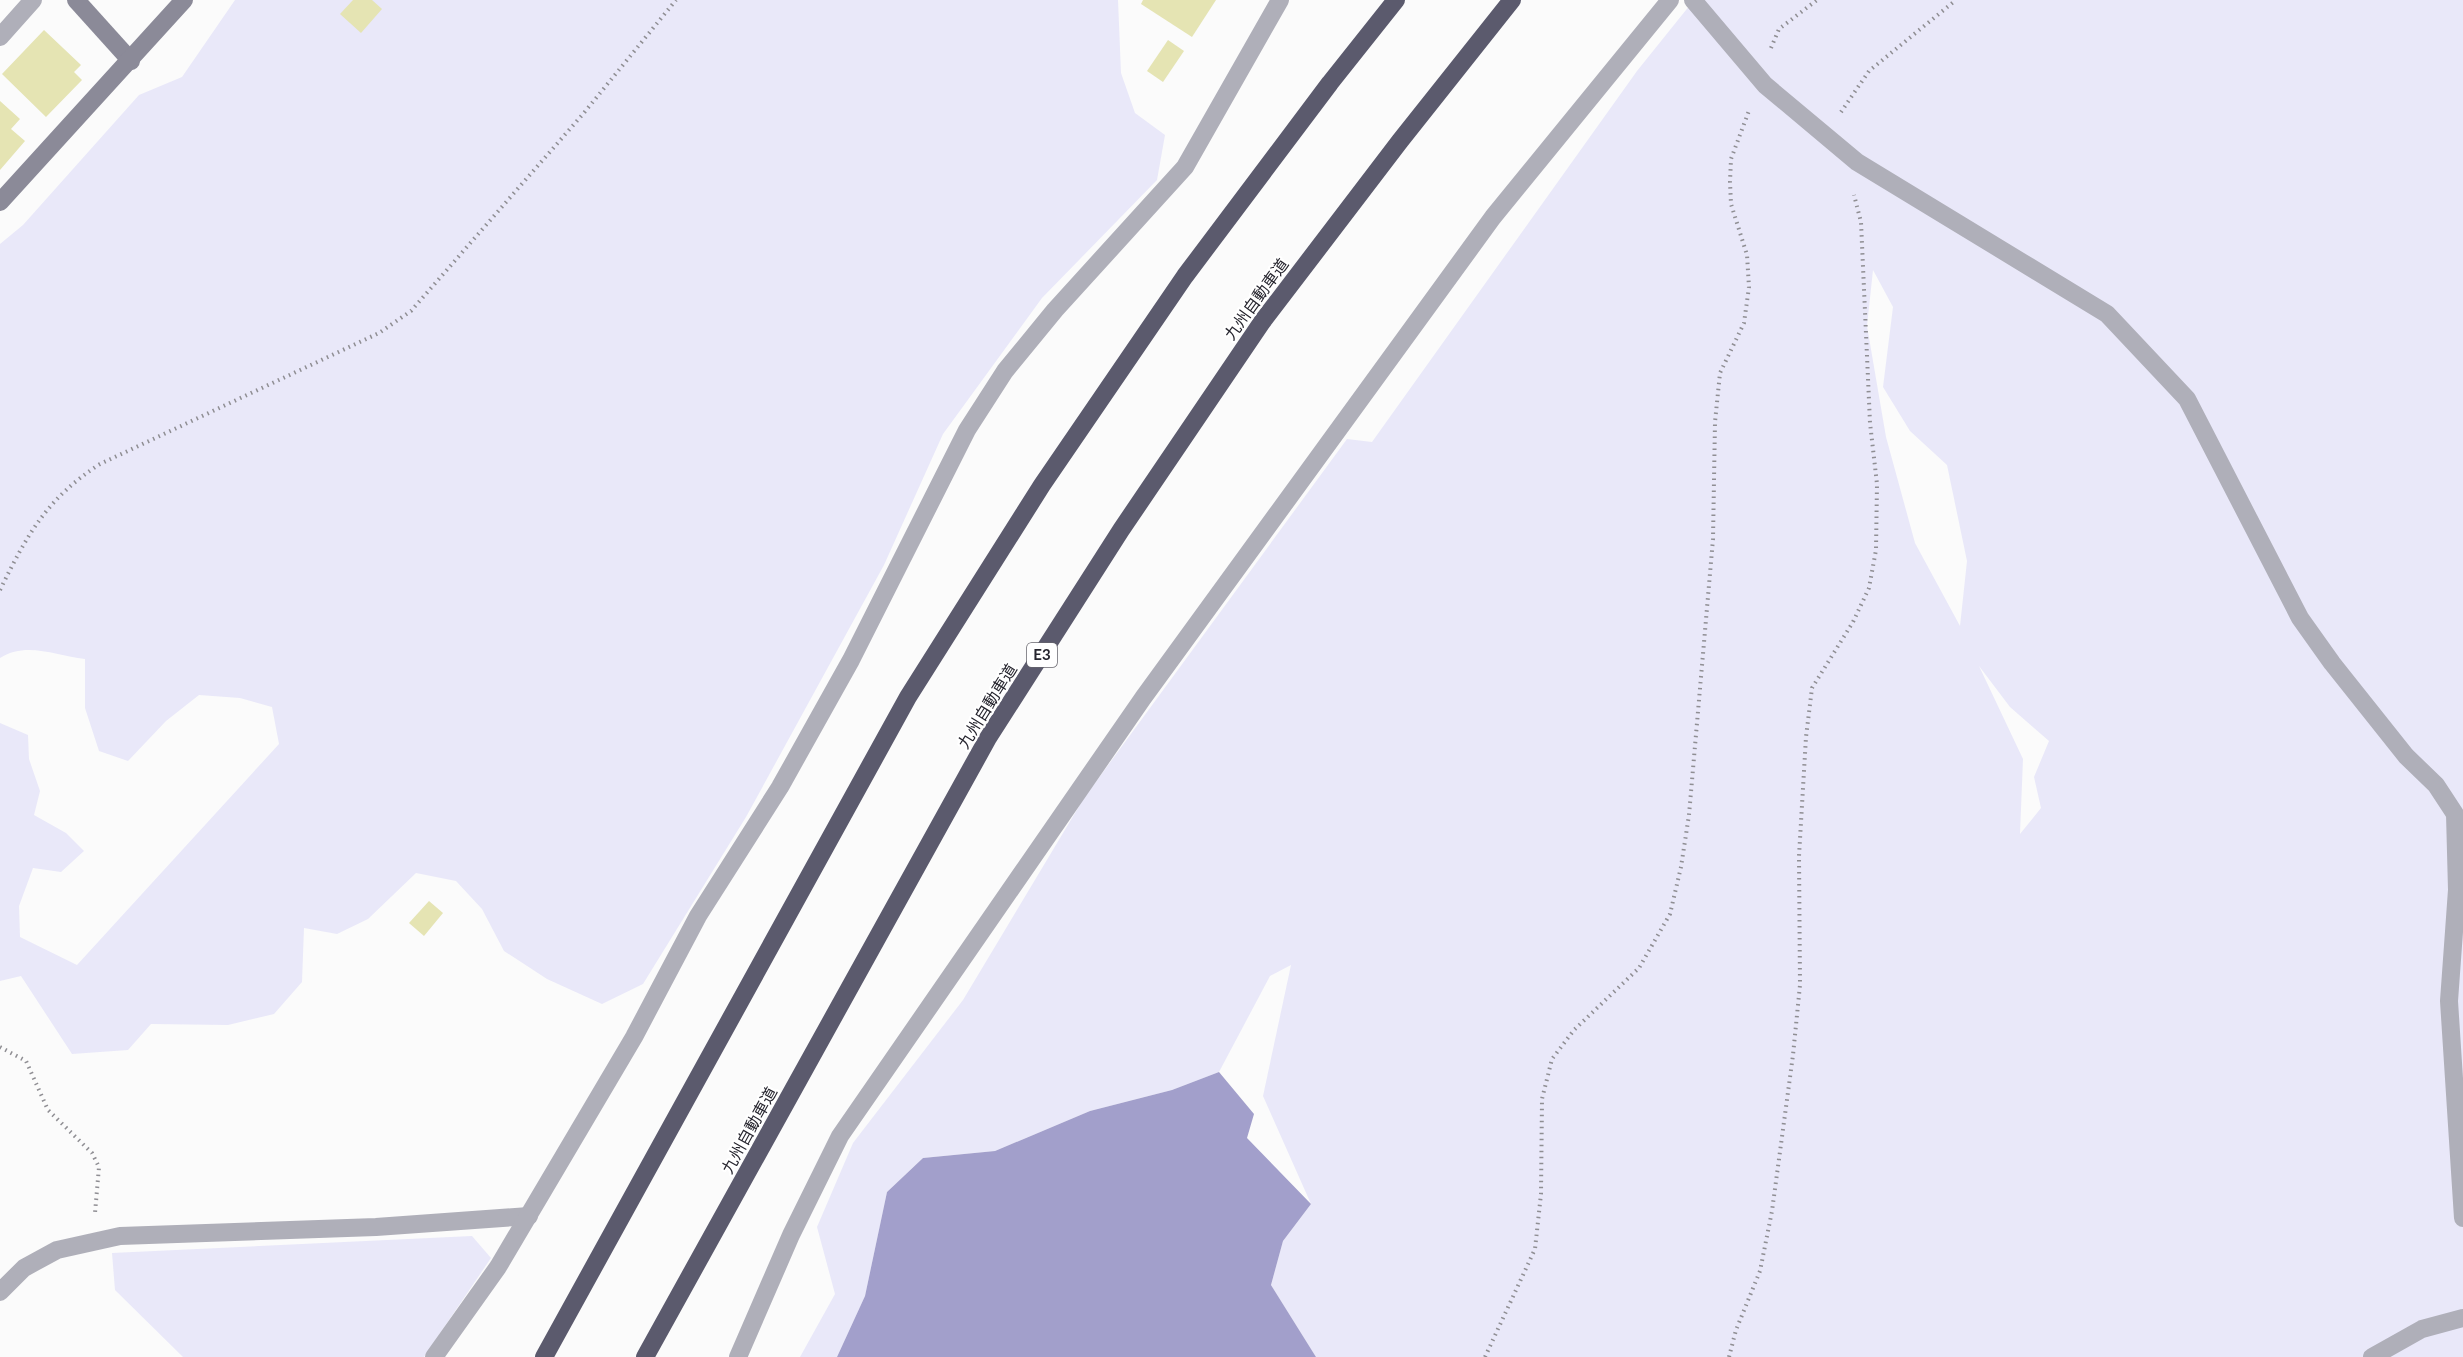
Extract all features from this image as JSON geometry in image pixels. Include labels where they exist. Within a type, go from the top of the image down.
[{"type":"highway","points":[[544,1357],[914,687],[1042,485],[1185,276],[1330,83],[1396,0]]},
{"type":"highway","name":"九州自動車道","points":[[645,1357],[988,738],[1121,530],[1262,322],[1400,141],[1512,0]]},
{"type":"street","points":[[0,38],[33,0]]},
{"type":"street","points":[[76,0],[131,61]]},
{"type":"street","points":[[0,202],[131,61],[184,0]]},
{"type":"street","points":[[434,1357],[498,1267],[529,1216],[634,1037],[698,916],[780,787],[846,670],[967,430],[1005,371],[1054,310],[1185,167],[1280,0]]},
{"type":"street","points":[[738,1357],[791,1234],[840,1136],[1143,698],[1493,217],[1670,0]]},
{"type":"street","points":[[1693,0],[1765,85],[1857,162],[2108,314],[2142,348],[2187,399],[2300,618],[2406,756],[2436,784],[2455,814],[2457,891],[2449,1001],[2463,1218]]},
{"type":"street","points":[[0,1292],[24,1268],[57,1250],[120,1236],[376,1227],[529,1216]]},
{"type":"street","points":[[2372,1357],[2422,1329],[2463,1318]]},
{"type":"path","points":[[0,590],[46,509],[72,482],[100,464],[379,333],[411,311],[583,114],[676,0]]},
{"type":"path","points":[[1485,1357],[1534,1249],[1541,1194],[1542,1099],[1552,1059],[1574,1030],[1639,968],[1670,914],[1681,867],[1689,816],[1713,539],[1714,434],[1720,373],[1744,323],[1749,287],[1747,255],[1731,204],[1731,159],[1753,99],[1765,85],[1773,70],[1771,46],[1779,29],[1817,0]]},
{"type":"path","points":[[1825,135],[1869,71],[1956,0]]},
{"type":"path","points":[[1729,1357],[1736,1330],[1760,1271],[1772,1211],[1793,1055],[1800,985],[1799,855],[1806,736],[1812,688],[1869,588],[1876,550],[1877,484],[1870,423],[1861,222],[1844,151]]},
{"type":"path","points":[[0,1047],[26,1061],[48,1110],[92,1153],[99,1167],[93,1242]]},
{"type":"shaded area","points":[[235,0],[1118,0],[1121,73],[1135,113],[1165,135],[1157,180],[1042,298],[943,434],[884,565],[746,817],[643,984],[602,1004],[547,979],[504,951],[482,909],[456,881],[416,873],[368,919],[337,934],[304,928],[302,982],[274,1014],[228,1025],[151,1024],[128,1050],[72,1054],[21,976],[0,981],[0,723],[28,735],[29,759],[40,791],[34,815],[66,833],[84,851],[61,872],[33,868],[19,906],[20,937],[77,965],[279,744],[272,707],[240,698],[199,695],[166,721],[128,761],[99,751],[85,708],[85,659],[31,650],[10,653],[0,658],[0,244],[23,225],[139,95],[182,77]]},
{"type":"shaded area","points":[[1694,0],[2463,0],[2463,1357],[1316,1357],[1271,1285],[1283,1241],[1311,1204],[1263,1096],[1291,965],[1270,976],[1219,1072],[1172,1090],[1090,1111],[995,1151],[923,1158],[887,1192],[865,1296],[837,1357],[800,1357],[835,1294],[817,1227],[853,1143],[963,1000],[1084,798],[1347,439],[1372,442],[1637,71]],"holes":[[[1873,270],[1893,307],[1883,387],[1910,431],[1947,465],[1967,561],[1960,626],[1915,543],[1886,437],[1867,326]],[[1979,666],[2010,707],[2049,741],[2034,777],[2041,808],[2020,834],[2023,759]]]},
{"type":"shaded area","points":[[1219,1072],[1254,1114],[1247,1138],[1311,1204],[1283,1241],[1271,1285],[1316,1357],[837,1357],[865,1296],[887,1192],[923,1158],[995,1151],[1090,1111],[1172,1090]]},
{"type":"shaded area","points":[[472,1236],[491,1258],[424,1357],[183,1357],[115,1290],[112,1253]]},
{"type":"building","points":[[353,0],[372,0],[382,9],[361,33],[340,14]]},
{"type":"building","points":[[1143,0],[1216,0],[1192,37],[1141,4]]},
{"type":"building","points":[[44,30],[81,65],[74,72],[82,80],[46,117],[2,74]]},
{"type":"building","points":[[1168,40],[1184,51],[1163,82],[1147,71]]},
{"type":"building","points":[[0,101],[20,119],[11,129],[25,141],[0,170]]},
{"type":"building","points":[[429,901],[443,913],[424,936],[409,923]]}]
